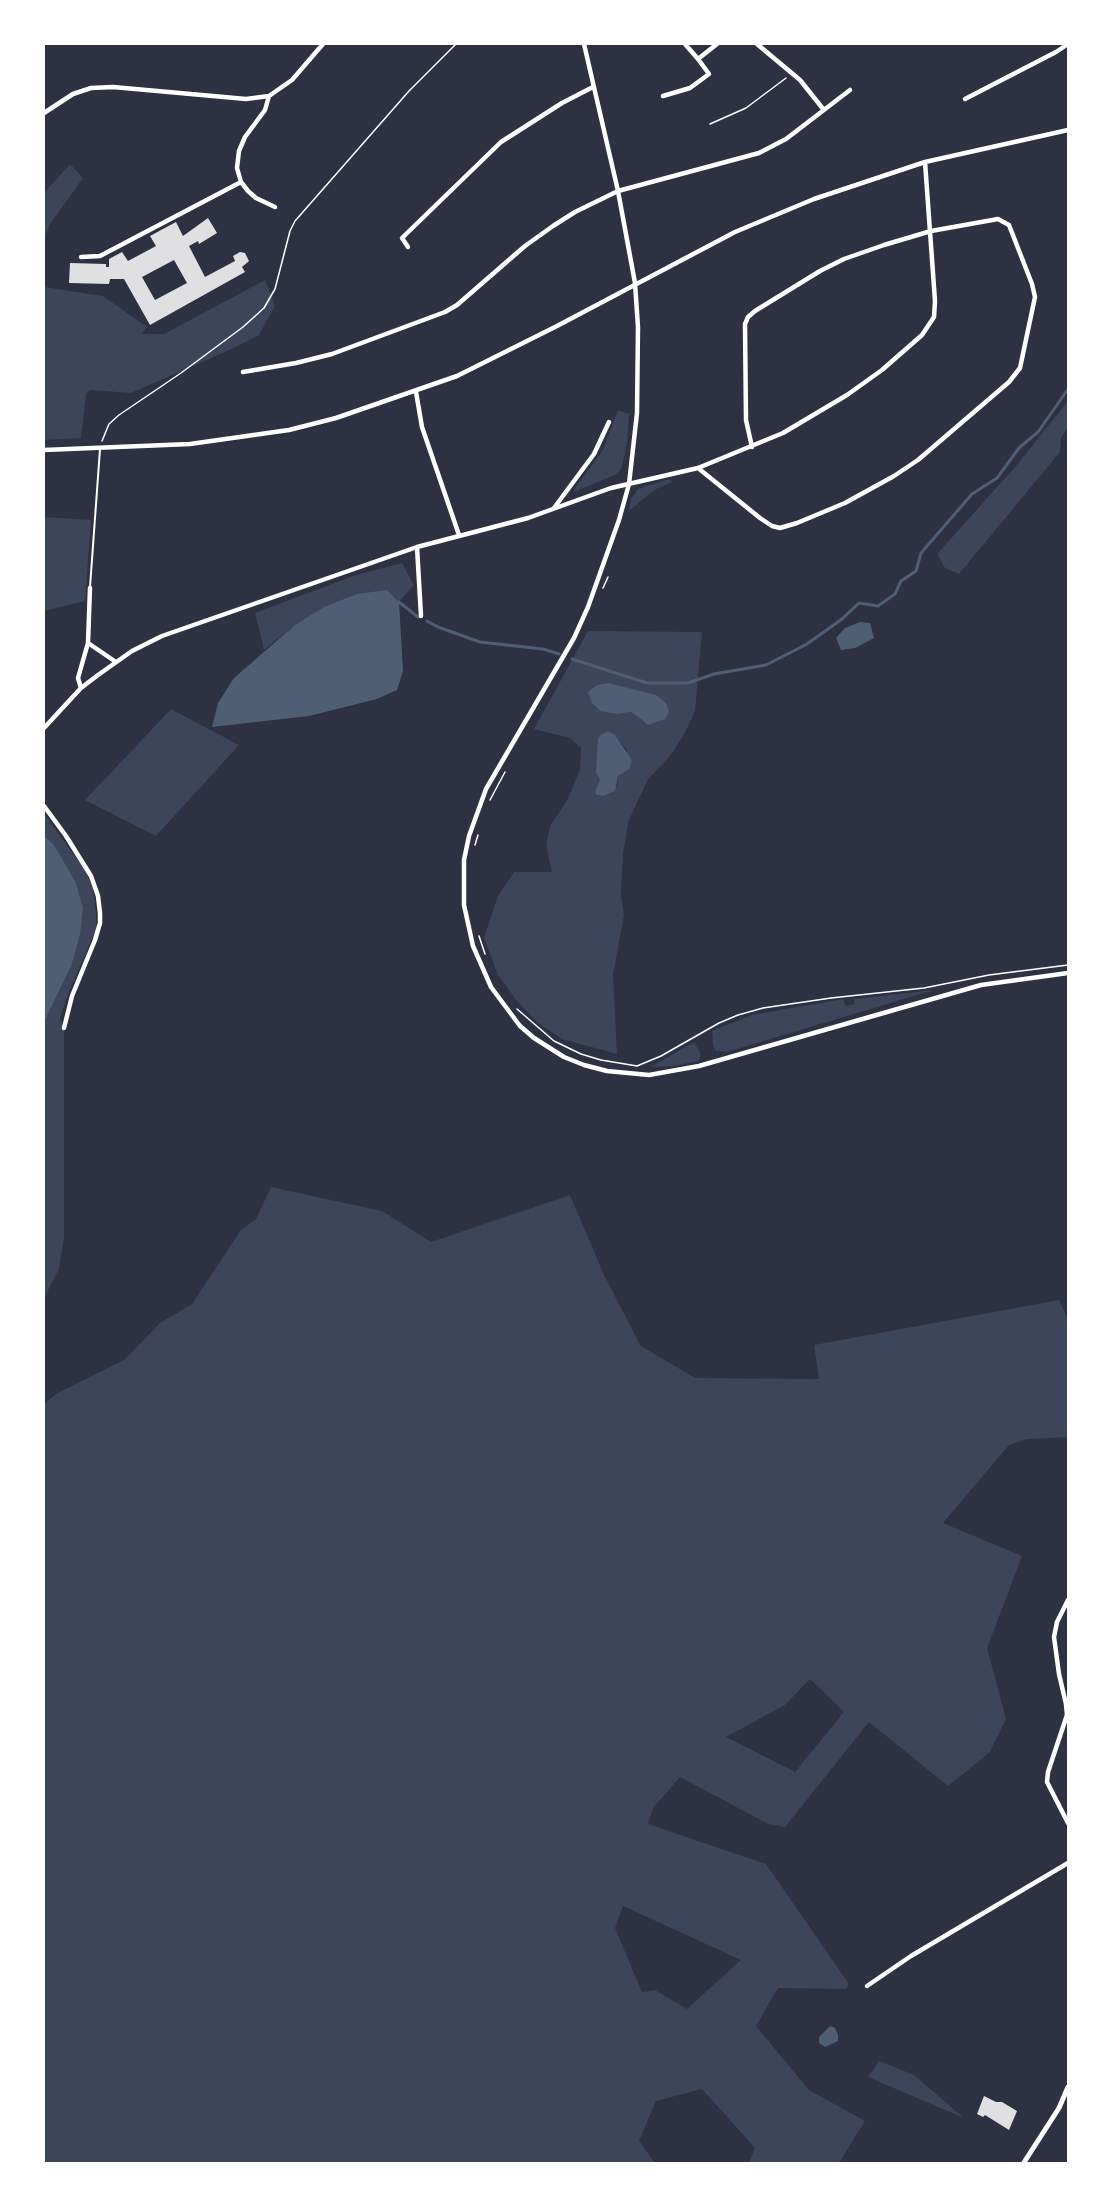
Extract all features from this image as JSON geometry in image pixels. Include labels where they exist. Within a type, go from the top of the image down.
[{"type":"street","points":[[44,113],[73,94],[91,88],[113,87],[238,99],[269,96],[292,80],[323,44]]},
{"type":"street","points":[[584,44],[618,191],[635,284],[639,379],[629,484],[619,520],[588,607],[574,638],[486,789],[473,822],[464,860],[463,887],[467,927],[484,973],[495,994],[534,1038],[584,1065],[626,1075],[669,1073],[963,989],[1005,981],[1068,974]]},
{"type":"street","points":[[663,96],[690,88],[709,74],[685,44]]},
{"type":"street","points":[[698,59],[717,44]]},
{"type":"street","points":[[758,44],[800,80],[824,110]]},
{"type":"street","points":[[965,99],[1068,44]]},
{"type":"street","points":[[408,247],[402,238],[501,142],[562,103],[594,87]]},
{"type":"street","points":[[243,372],[332,354],[445,312],[457,305],[525,246],[553,226],[618,191],[759,153],[786,139],[850,90]]},
{"type":"street","points":[[269,96],[265,110],[245,137],[238,151],[237,168],[242,182],[256,198],[275,207]]},
{"type":"street","points":[[44,450],[190,444],[289,430],[336,418],[457,376],[735,232],[814,199],[925,162],[1068,130]]},
{"type":"street","points":[[44,728],[81,688],[116,662],[162,636],[417,547],[528,518],[611,488],[698,468],[783,433],[847,395],[882,370],[922,335],[934,317],[931,231],[925,162]]},
{"type":"street","points":[[81,257],[100,256],[242,182]]},
{"type":"street","points":[[698,468],[760,518],[780,528],[845,502],[894,476],[918,460],[1009,382],[1020,368],[1035,297],[1012,230],[1006,222],[998,219],[931,231],[844,259],[820,271],[748,317],[745,324],[746,420],[752,447]]},
{"type":"street","points":[[416,392],[422,427],[459,535]]},
{"type":"street","points":[[554,508],[594,454],[609,422]]},
{"type":"street","points":[[417,547],[421,616]]},
{"type":"street","points":[[81,688],[78,678],[88,643],[90,588]]},
{"type":"street","points":[[88,643],[116,662]]},
{"type":"street","points":[[44,806],[91,876],[98,896],[100,913],[100,923],[95,940],[72,996],[64,1028]]},
{"type":"street","points":[[1068,1600],[1057,1622],[1054,1637],[1066,1715],[1047,1782],[1068,1823]]},
{"type":"street","points":[[867,1986],[911,1956],[1068,1863]]},
{"type":"street","points":[[1023,2163],[1059,2108],[1068,2087]]},
{"type":"lane","points":[[90,588],[100,449]]},
{"type":"path","points":[[100,449],[109,424],[118,415],[190,367],[264,308],[275,289],[290,231],[296,221],[409,91],[456,44]]},
{"type":"path","points":[[710,124],[746,108],[792,74]]},
{"type":"path","points":[[600,595],[608,577]]},
{"type":"path","points":[[491,800],[506,770]]},
{"type":"path","points":[[475,848],[479,827]]},
{"type":"path","points":[[477,930],[486,957]]},
{"type":"path","points":[[512,1004],[527,1020],[554,1041],[591,1057],[637,1066],[661,1056],[719,1023],[763,1008],[924,988],[989,975],[1068,965]]},
{"type":"shaded area","points":[[70,164],[83,178],[50,224],[44,238],[44,193]]},
{"type":"shaded area","points":[[265,280],[275,306],[259,335],[131,393],[90,390],[86,394],[81,438],[44,440],[44,287],[103,296],[147,327],[142,334],[164,334]]},
{"type":"shaded area","points":[[1068,401],[1068,427],[1061,438],[1060,452],[959,574],[945,568],[937,554],[1016,466]]},
{"type":"shaded area","points":[[618,410],[629,414],[622,467],[617,474],[574,492],[603,450]]},
{"type":"shaded area","points":[[669,479],[672,482],[654,490],[629,511],[631,499],[638,489]]},
{"type":"shaded area","points":[[44,517],[91,520],[85,601],[44,611]]},
{"type":"shaded area","points":[[402,563],[414,585],[399,602],[387,590],[295,625],[264,650],[255,613],[356,575]]},
{"type":"shaded area","points":[[387,590],[399,602],[403,671],[397,690],[377,699],[309,716],[212,727],[218,703],[234,678],[295,625],[324,607],[357,594]]},
{"type":"shaded area","points":[[860,622],[870,623],[874,638],[855,648],[841,650],[836,638],[845,628]]},
{"type":"shaded area","points":[[588,631],[702,632],[695,711],[671,755],[648,779],[629,820],[623,852],[621,896],[624,915],[613,975],[617,1054],[562,1039],[537,1022],[517,1001],[498,975],[484,938],[498,896],[514,872],[552,872],[546,845],[550,826],[568,799],[580,769],[581,748],[570,738],[534,729]],"holes":[[[597,685],[658,722],[643,722],[631,712],[617,714]],[[608,731],[627,750],[623,772],[618,776],[617,786],[603,796],[597,795]]]},
{"type":"shaded area","points":[[608,683],[656,695],[666,703],[669,712],[665,719],[648,725],[631,712],[617,714],[601,711],[592,703],[588,692],[597,685]]},
{"type":"shaded area","points":[[171,709],[239,745],[156,836],[85,800]]},
{"type":"shaded area","points":[[608,731],[615,735],[632,760],[629,769],[618,776],[615,791],[603,796],[595,792],[600,780],[596,772],[598,739]]},
{"type":"shaded area","points":[[44,813],[86,872],[93,890],[96,929],[60,1018],[64,1028],[64,1237],[59,1269],[44,1298]]},
{"type":"shaded area","points":[[44,836],[54,845],[76,883],[83,908],[80,935],[71,966],[44,1022]]},
{"type":"shaded area","points":[[934,990],[727,1052],[716,1051],[713,1044],[712,1031],[752,1015],[843,999],[846,1006],[854,1004],[854,999]]},
{"type":"shaded area","points":[[694,1042],[701,1054],[699,1061],[674,1066],[651,1067]]},
{"type":"shaded area","points":[[271,1187],[382,1211],[431,1242],[570,1195],[605,1277],[641,1346],[695,1378],[819,1379],[814,1345],[1059,1300],[1068,1319],[1068,1437],[1027,1439],[1009,1445],[943,1523],[1022,1556],[987,1648],[1006,1719],[989,1753],[948,1786],[869,1722],[785,1827],[768,1824],[680,1777],[653,1808],[648,1824],[766,1864],[849,1984],[846,1989],[778,1988],[756,2026],[809,2090],[865,2121],[839,2163],[749,2163],[755,2148],[702,2089],[656,2101],[639,2141],[655,2163],[44,2163],[44,1404],[56,1394],[124,1360],[160,1323],[192,1304],[241,1230],[256,1219]],"holes":[[[810,1679],[844,1712],[795,1772],[726,1737],[785,1705]],[[623,1906],[741,1960],[687,2009],[655,1990],[642,1992],[615,1928]]]},
{"type":"shaded area","points":[[830,2026],[835,2028],[838,2041],[825,2047],[819,2043],[819,2037]]},
{"type":"shaded area","points":[[879,2061],[914,2075],[964,2118],[868,2077]]},
{"type":"building","points":[[208,218],[217,233],[199,244],[198,241],[189,246],[205,277],[235,261],[233,256],[240,252],[245,253],[249,261],[242,267],[245,272],[150,325],[124,279],[110,279],[109,284],[69,283],[70,263],[106,264],[106,267],[109,267],[109,259],[122,252],[128,261],[156,246],[150,236],[176,222],[183,236]],"holes":[[[174,260],[187,283],[155,300],[142,277]]]},
{"type":"building","points":[[984,2096],[996,2102],[1002,2102],[1017,2111],[1009,2130],[985,2115],[983,2117],[977,2114]]},
{"type":"waterway","points":[[572,659],[647,683],[688,683],[714,674],[766,665],[807,644],[842,619],[859,603],[878,606],[895,594],[901,581],[916,571],[921,553],[972,494],[997,478],[1019,448],[1038,432],[1068,389]]},
{"type":"waterway","points":[[399,602],[418,617]]},
{"type":"waterway","points":[[427,621],[480,642],[543,649],[559,654]]}]
